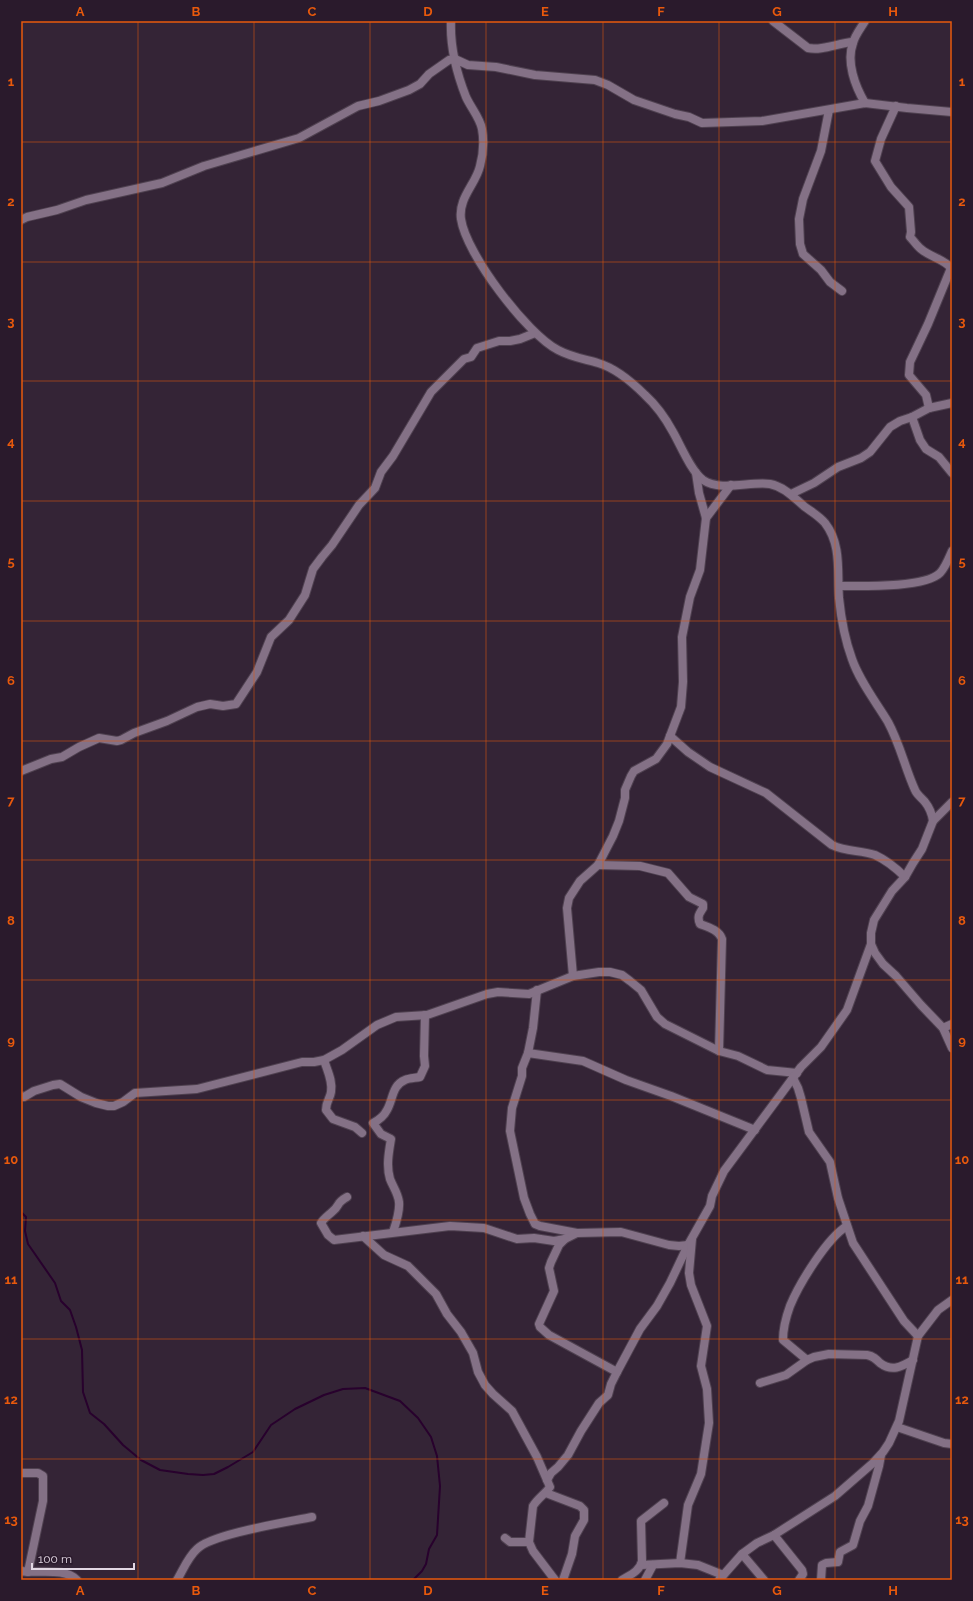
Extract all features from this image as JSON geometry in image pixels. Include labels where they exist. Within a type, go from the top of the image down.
[{"type":"street","points":[[451,21],[455,59],[466,98],[479,120],[482,130],[481,165],[462,203],[461,221],[478,258],[514,309],[535,333],[556,350],[572,357],[600,364],[615,371],[646,396],[660,411],[672,429],[696,473],[699,493],[706,518],[700,570],[690,598],[682,637],[683,682],[681,707],[670,736],[656,759],[634,771],[631,776],[625,790],[625,798],[619,821],[598,865],[580,881],[569,898],[567,908],[574,976]]},
{"type":"street","points":[[773,21],[808,48],[814,49],[843,42],[853,42]]},
{"type":"street","points":[[865,21],[853,42],[850,53],[851,67],[860,95],[865,102]]},
{"type":"street","points":[[21,220],[86,200],[162,183],[204,166],[300,138],[358,106],[379,101],[410,90],[420,84],[430,74],[449,60],[455,59],[468,65],[595,80],[608,85],[634,100],[675,114],[689,117],[702,123],[762,121],[829,110],[865,102],[952,112]]},
{"type":"street","points":[[896,106],[881,139],[875,161],[891,187],[909,206],[910,237],[921,249],[937,259],[948,263],[951,268],[928,324],[910,362],[909,375],[926,395],[928,408]]},
{"type":"street","points":[[829,110],[821,151],[803,199],[799,219],[800,244],[803,254],[821,270],[830,282],[842,291]]},
{"type":"street","points":[[21,771],[51,760],[62,758],[79,747],[99,738],[117,741],[121,740],[134,733],[167,722],[197,707],[210,704],[223,706],[236,704],[257,672],[272,637],[289,620],[305,595],[313,569],[332,545],[358,505],[375,488],[381,472],[393,456],[431,392],[464,360],[471,357],[477,348],[499,341],[520,339],[535,333]]},
{"type":"street","points":[[791,494],[814,483],[838,467],[861,458],[870,452],[890,427],[900,421],[912,417],[928,408],[952,403]]},
{"type":"street","points":[[912,417],[920,440],[926,449],[939,457],[952,473]]},
{"type":"street","points":[[696,473],[709,483],[731,485],[774,485],[791,494],[824,522],[834,540],[839,572],[841,615],[852,660],[892,730],[916,792],[932,814],[933,821]]},
{"type":"street","points":[[706,518],[731,485]]},
{"type":"street","points":[[839,586],[893,585],[934,578],[941,572],[952,551]]},
{"type":"street","points":[[670,736],[688,752],[710,768],[766,793],[832,845],[841,849],[874,855],[896,868],[905,877]]},
{"type":"street","points":[[548,1480],[551,1473],[568,1455],[599,1403],[608,1395],[611,1384],[640,1329],[657,1306],[710,1206],[712,1196],[720,1178],[801,1068],[821,1047],[847,1010],[871,944],[871,932],[874,920],[892,891],[905,877],[922,849],[933,821],[952,802]]},
{"type":"street","points":[[598,865],[640,866],[668,873],[689,897],[703,904],[703,908],[698,915],[700,924],[713,929],[721,935],[722,939],[719,1051]]},
{"type":"street","points":[[871,944],[875,953],[883,964],[896,976],[920,1005],[943,1028],[952,1048]]},
{"type":"street","points":[[21,1096],[24,1097],[34,1091],[60,1084],[81,1097],[96,1103],[114,1106],[123,1102],[135,1093],[197,1089],[302,1062],[324,1060],[342,1050],[377,1025],[396,1017],[425,1015],[486,994],[498,992],[530,994],[574,976],[599,972],[610,972],[622,976],[641,990],[657,1017],[666,1024],[719,1051],[738,1056],[767,1070],[795,1076]]},
{"type":"street","points":[[537,990],[528,1053],[512,1108],[510,1131],[524,1198],[535,1224],[577,1233],[621,1232],[669,1245],[688,1245]]},
{"type":"street","points":[[393,1232],[399,1202],[388,1169],[392,1139],[381,1134],[374,1123],[388,1110],[391,1096],[398,1086],[404,1080],[420,1077],[423,1073],[425,1066],[425,1015]]},
{"type":"street","points":[[943,1028],[952,1024]]},
{"type":"street","points":[[528,1053],[583,1061],[626,1080],[671,1096],[755,1130]]},
{"type":"street","points":[[324,1060],[332,1086],[331,1094],[326,1102],[326,1110],[333,1119],[355,1127],[362,1133]]},
{"type":"street","points":[[795,1076],[808,1132],[830,1162],[838,1198],[853,1243],[904,1321],[918,1336]]},
{"type":"street","points":[[347,1197],[339,1202],[335,1210],[323,1219],[321,1223],[328,1235],[334,1240],[450,1226],[484,1228],[517,1239],[534,1238],[554,1241],[565,1239],[577,1233]]},
{"type":"street","points":[[807,1360],[783,1340],[783,1329],[790,1307],[818,1257],[839,1230],[847,1226]]},
{"type":"street","points":[[363,1236],[384,1255],[408,1266],[436,1294],[447,1314],[461,1332],[474,1353],[478,1372],[485,1384],[493,1394],[512,1411],[548,1480],[550,1487],[533,1506],[529,1542],[532,1551],[555,1580]]},
{"type":"street","points":[[680,1562],[688,1505],[701,1474],[702,1458],[706,1444],[709,1422],[707,1389],[701,1366],[707,1326],[691,1285],[689,1273],[693,1237]]},
{"type":"street","points":[[565,1239],[559,1245],[549,1268],[554,1291],[540,1327],[549,1335],[617,1372]]},
{"type":"street","points":[[641,1565],[680,1562],[698,1564],[721,1578],[742,1554],[757,1543],[774,1535],[835,1496],[881,1455],[889,1443],[897,1427],[918,1336],[938,1310],[952,1300]]},
{"type":"street","points":[[760,1383],[786,1375],[814,1356],[829,1354],[873,1356],[882,1364],[891,1369],[898,1368],[913,1360]]},
{"type":"street","points":[[897,1427],[944,1443],[952,1444]]},
{"type":"street","points":[[821,1580],[822,1565],[826,1563],[838,1562],[840,1552],[853,1545],[860,1522],[868,1506],[881,1455]]},
{"type":"street","points":[[21,1473],[38,1473],[43,1476],[44,1501],[24,1572],[58,1576],[70,1575],[76,1580]]},
{"type":"street","points":[[546,1493],[580,1506],[585,1512],[584,1520],[575,1536],[572,1554],[562,1580]]},
{"type":"street","points":[[622,1580],[630,1576],[641,1565],[641,1521],[664,1503]]},
{"type":"street","points":[[177,1580],[195,1551],[206,1542],[312,1516]]},
{"type":"street","points":[[774,1535],[802,1570],[803,1574],[799,1580]]},
{"type":"street","points":[[505,1538],[510,1542],[529,1542]]},
{"type":"street","points":[[742,1554],[764,1580]]},
{"type":"street","points":[[645,1580],[653,1565]]},
{"type":"waterway","points":[[21,1212],[26,1217],[25,1231],[28,1244],[55,1283],[61,1301],[70,1310],[76,1327],[82,1350],[83,1392],[90,1413],[104,1424],[123,1445],[141,1460],[160,1470],[188,1474],[214,1474],[253,1452],[271,1425],[295,1409],[324,1395],[343,1389],[365,1388],[400,1401],[418,1418],[431,1437],[437,1456],[440,1486],[437,1535],[429,1549],[426,1564],[422,1571],[413,1580]]}]
